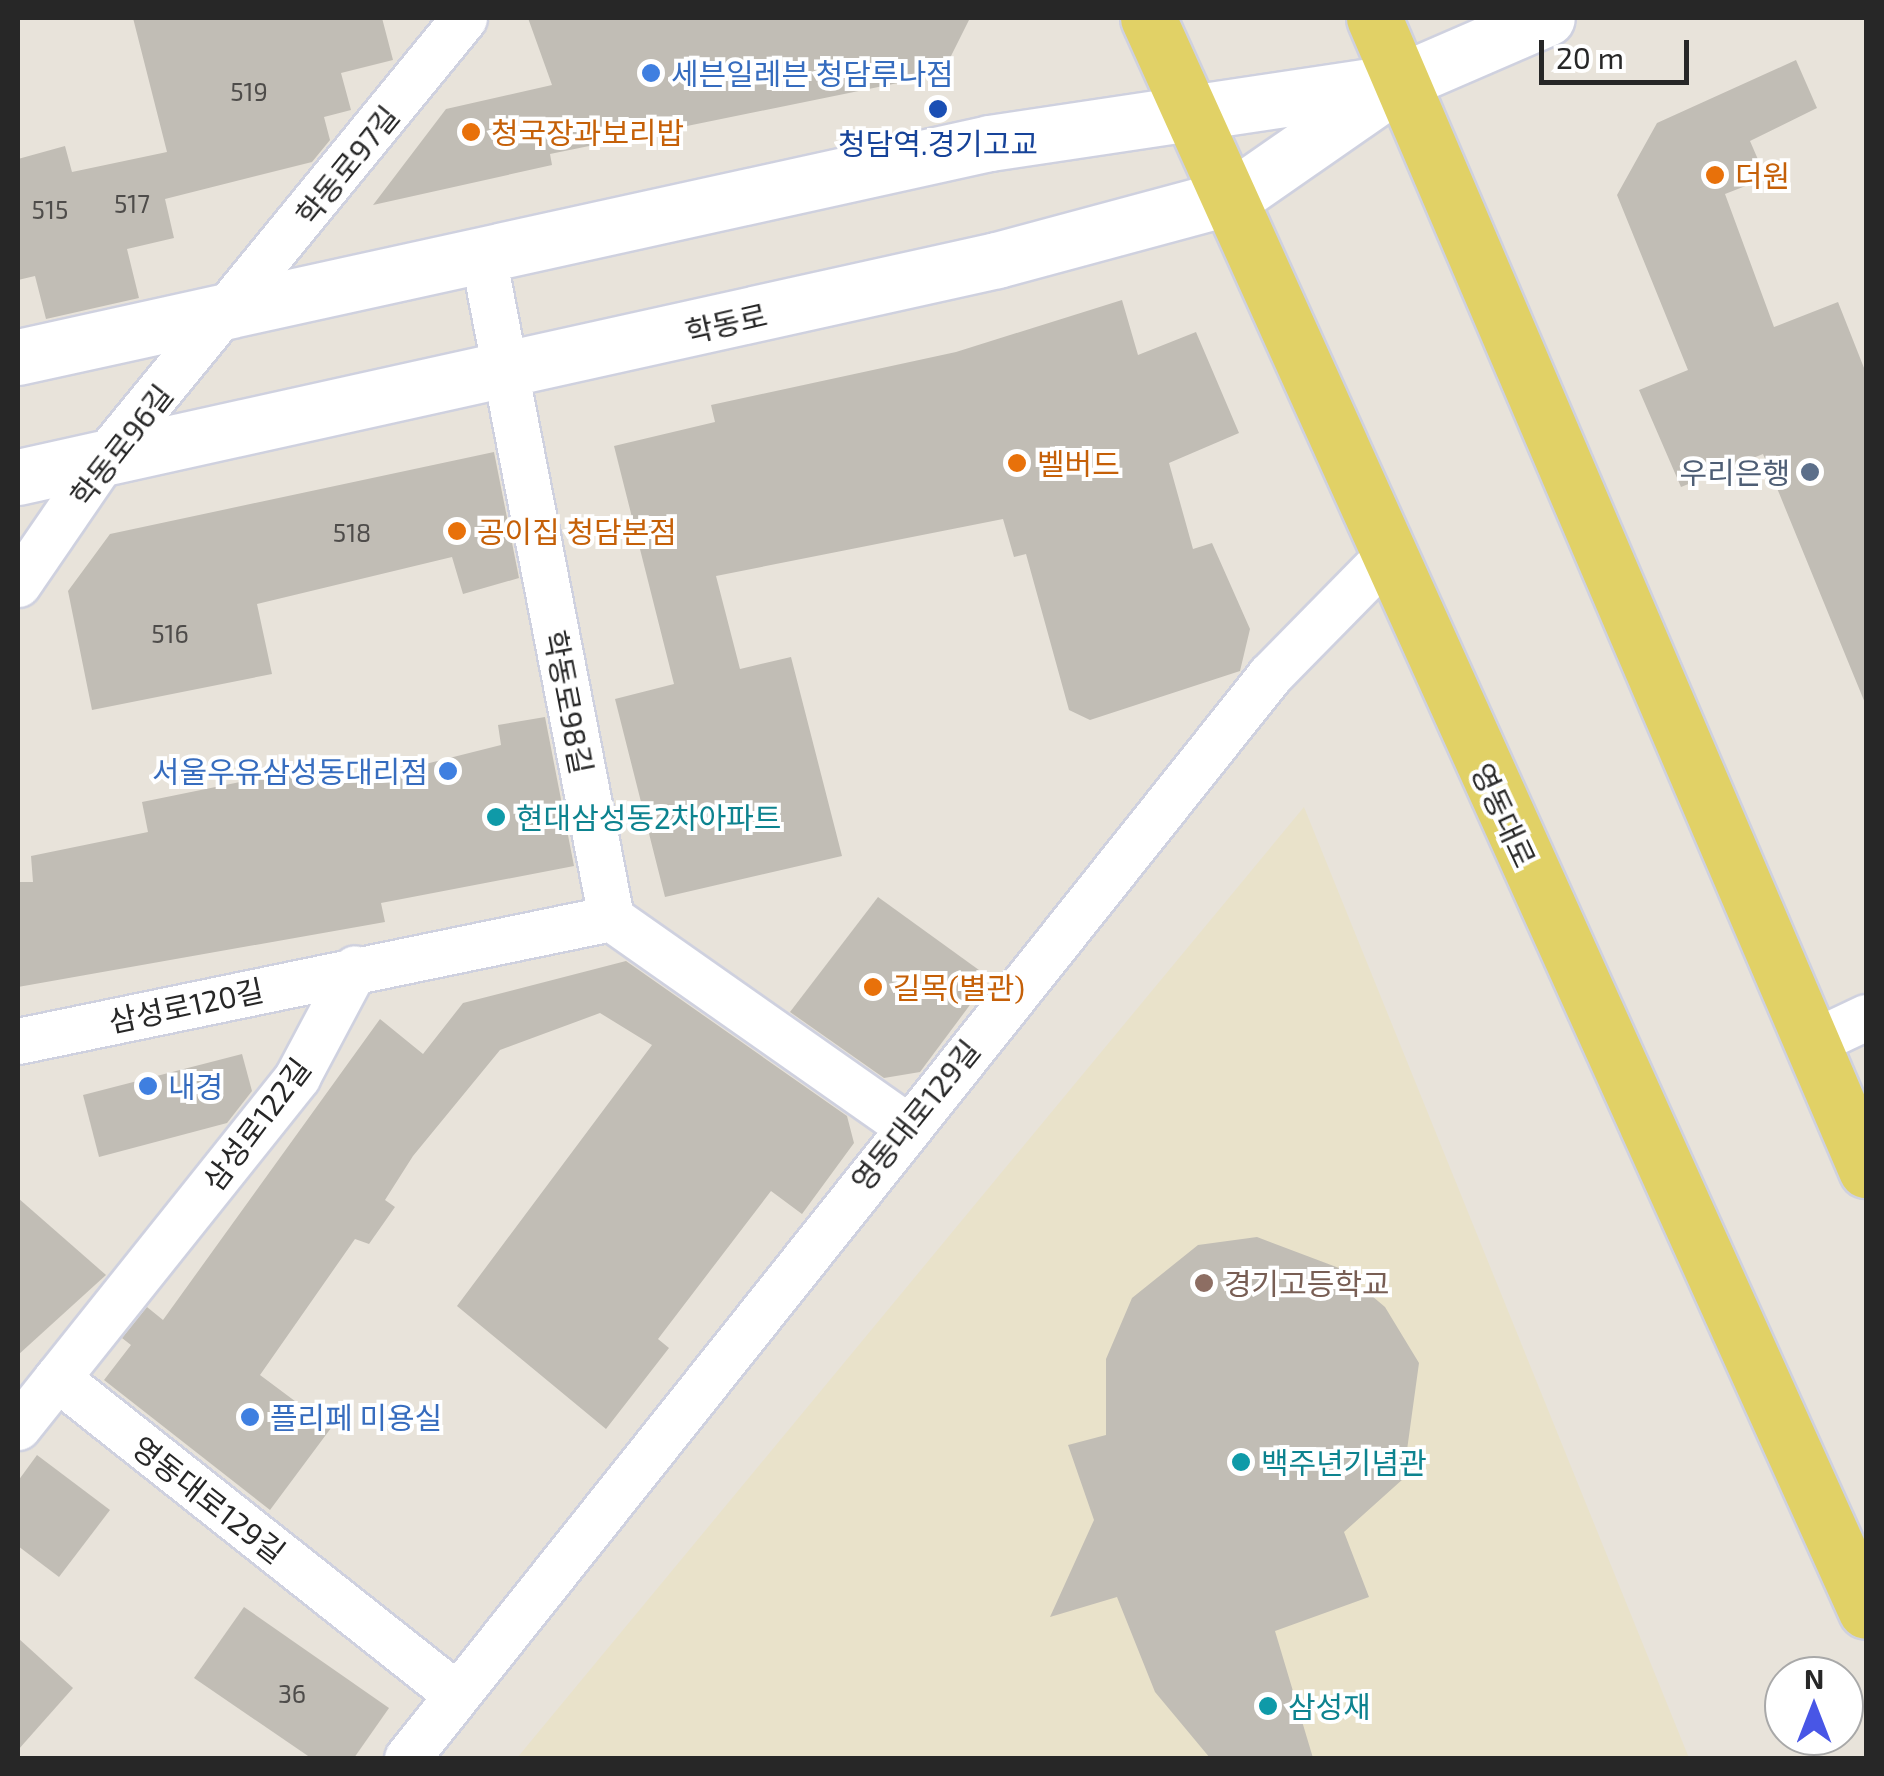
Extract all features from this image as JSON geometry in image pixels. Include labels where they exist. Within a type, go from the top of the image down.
[{"type":"main road","name":"영동대로","points":[[1148,18],[1189,110],[1235,196],[1390,552],[1424,645],[1866,1611]]},
{"type":"main road","points":[[1374,18],[1866,1170]]},
{"type":"main road","name":"학동로","points":[[18,477],[505,374],[1235,196],[1399,82],[1547,18]]},
{"type":"main road","name":"학동로","points":[[18,357],[482,251],[1189,110],[1399,82]]},
{"type":"street","name":"학동로97길","points":[[231,310],[458,20]]},
{"type":"street","name":"학동로98길","points":[[482,251],[612,918]]},
{"type":"street","name":"학동로96길","points":[[18,584],[105,457],[231,310]]},
{"type":"street","name":"영동대로129길","points":[[407,1758],[906,1124],[1270,675],[1390,552]]},
{"type":"street","points":[[355,968],[612,918],[906,1124]]},
{"type":"street","name":"삼성로120길","points":[[18,1041],[355,968]]},
{"type":"street","name":"삼성로122길","points":[[18,1427],[297,1077],[355,968]]},
{"type":"street","points":[[1811,1043],[1866,1017]]},
{"type":"street","name":"영동대로129길","points":[[56,1378],[456,1694]]},
{"type":"shaded area","name":"경기고등학교","points":[[1304,807],[1689,1758],[517,1758]]},
{"type":"building","points":[[133,18],[382,18],[393,60],[341,73],[351,110],[324,117],[330,140],[312,162],[165,199],[174,238],[127,249],[139,298],[46,319],[35,276],[18,280],[18,159],[65,146],[72,172],[167,152]]},
{"type":"building","points":[[528,18],[970,18],[942,74],[550,154],[552,165],[373,205],[446,109],[552,85]]},
{"type":"building","points":[[1796,60],[1817,108],[1750,141],[1766,178],[1725,194],[1774,327],[1838,302],[1866,373],[1865,703],[1763,454],[1681,487],[1639,390],[1688,370],[1617,195],[1657,123]]},
{"type":"building","points":[[1122,300],[1138,355],[1196,332],[1239,433],[1169,463],[1193,549],[1212,543],[1250,629],[1240,671],[1090,720],[1069,710],[1026,554],[1014,557],[1003,519],[716,576],[740,669],[791,657],[842,856],[665,897],[615,699],[674,684],[614,446],[715,422],[711,405],[956,352]]},
{"type":"building","points":[[494,452],[519,578],[463,594],[452,557],[257,604],[272,674],[92,710],[68,591],[110,534]]},
{"type":"building","points":[[545,717],[574,866],[381,903],[385,922],[18,987],[18,882],[33,882],[31,856],[148,832],[142,802],[349,760],[354,782],[501,745],[498,725]]},
{"type":"building","points":[[878,897],[990,978],[920,1072],[884,1078],[790,1012]]},
{"type":"building","points":[[626,961],[847,1116],[854,1143],[802,1214],[771,1191],[658,1339],[669,1348],[606,1429],[457,1306],[652,1045],[600,1013],[500,1050],[413,1156],[385,1200],[395,1207],[369,1244],[355,1239],[260,1375],[331,1428],[270,1510],[104,1380],[131,1345],[122,1338],[147,1307],[163,1320],[380,1019],[423,1054],[463,1003]]},
{"type":"building","points":[[242,1054],[252,1091],[227,1123],[99,1157],[83,1095]]},
{"type":"building","points":[[18,1198],[106,1275],[18,1355]]},
{"type":"building","name":"백주년기념관","points":[[1257,1237],[1339,1268],[1385,1307],[1419,1363],[1403,1479],[1344,1532],[1369,1597],[1275,1631],[1313,1758],[1210,1758],[1155,1692],[1117,1597],[1050,1617],[1094,1520],[1068,1445],[1106,1435],[1106,1359],[1132,1298],[1198,1245]]},
{"type":"building","points":[[37,1455],[110,1510],[59,1577],[18,1546],[18,1481]]},
{"type":"building","points":[[244,1607],[389,1708],[354,1758],[311,1758],[194,1678]]},
{"type":"building","points":[[18,1638],[73,1688],[18,1750]]},
{"type":"place","name":"세븐일레븐 청담루나점","points":[[651,73]]},
{"type":"place","name":"청담역.경기고교","points":[[938,109]]},
{"type":"place","name":"청국장과보리밥","points":[[471,132]]},
{"type":"place","name":"더원","points":[[1715,175]]},
{"type":"place","name":"벨버드","points":[[1017,463]]},
{"type":"place","name":"우리은행","points":[[1810,472]]},
{"type":"place","name":"공이집 청담본점","points":[[457,531]]},
{"type":"place","name":"서울우유삼성동대리점","points":[[448,771]]},
{"type":"place","name":"현대삼성동2차아파트","points":[[496,817]]},
{"type":"place","name":"길목(별관)","points":[[873,987]]},
{"type":"place","name":"내경","points":[[148,1086]]},
{"type":"place","name":"경기고등학교","points":[[1204,1283]]},
{"type":"place","name":"플리페 미용실","points":[[250,1417]]},
{"type":"place","name":"백주년기념관","points":[[1241,1462]]},
{"type":"place","name":"삼성재","points":[[1268,1706]]}]
